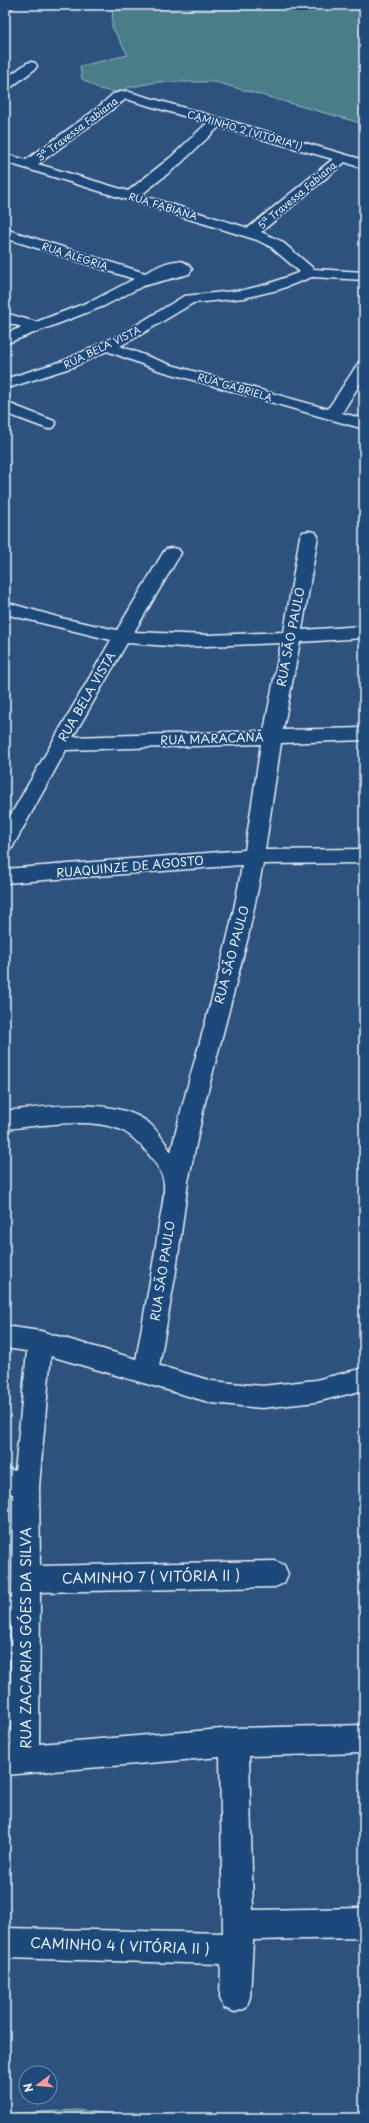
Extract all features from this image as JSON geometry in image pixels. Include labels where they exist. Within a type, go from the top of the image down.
[{"type":"street","points":[[5,8],[10,5]]},
{"type":"street","points":[[5,85],[31,66]]},
{"type":"street","name":"CAMINHO 2 (VITÓRIA I)","points":[[127,95],[308,149],[343,157],[364,165]]},
{"type":"street","name":"3ª Travessa Fabiana","points":[[28,165],[100,114],[118,97],[127,95]]},
{"type":"street","points":[[131,196],[176,160],[216,122]]},
{"type":"street","name":"5ª Travessa Fabiana","points":[[251,233],[343,157]]},
{"type":"street","name":"RUA FABIANA","points":[[5,158],[251,233],[276,244],[310,273]]},
{"type":"street","name":"RUA ALEGRIA","points":[[5,233],[143,280]]},
{"type":"street","points":[[5,339],[34,326],[99,303],[172,266],[182,266],[185,270]]},
{"type":"street","points":[[310,273],[364,276]]},
{"type":"street","name":"RUA BELA VISTA","points":[[5,384],[68,364],[107,346],[130,335],[189,298],[244,294],[273,287],[310,273]]},
{"type":"street","points":[[5,317],[34,326]]},
{"type":"street","name":"RUA GABRIELA","points":[[107,346],[163,366],[364,424]]},
{"type":"street","points":[[332,416],[364,365]]},
{"type":"street","points":[[5,407],[48,424]]},
{"type":"street","name":"RUA SÃO PAULO","points":[[146,1372],[164,1271],[176,1182],[196,1095],[238,937],[254,857],[272,737],[292,636],[309,536]]},
{"type":"street","name":"RUA BELA VISTA","points":[[5,843],[60,744],[172,553]]},
{"type":"street","points":[[5,608],[48,620],[122,637],[157,640],[292,636],[364,632]]},
{"type":"street","name":"RUA MARACANÃ","points":[[60,744],[364,734]]},
{"type":"street","name":"RUAQUINZE DE AGOSTO","points":[[5,876],[254,857],[364,856]]},
{"type":"street","points":[[5,1120],[98,1114],[127,1121],[141,1130],[152,1142],[176,1182]]},
{"type":"street","points":[[5,1337],[40,1342],[212,1392],[262,1397],[316,1391],[364,1379]]},
{"type":"street","name":"RUA ZACARIAS GÓES DA SILVA","points":[[40,1342],[16,1483],[28,1579],[15,1611],[15,1760],[234,1742],[364,1739]]},
{"type":"street","name":"CAMINHO 7 ( VITÓRIA II )","points":[[28,1579],[276,1574]]},
{"type":"street","points":[[234,1742],[237,1937],[234,1997]]},
{"type":"street","name":"CAMINHO 4 ( VITÓRIA II )","points":[[5,1943],[237,1937],[364,1923]]},
{"type":"green space","points":[[113,5],[364,5],[364,124],[215,82],[157,82],[115,92],[99,89],[82,79],[80,66],[128,55],[112,27]]},
{"type":"green space","points":[[75,2110],[147,2118],[5,2118],[5,2114]]}]
